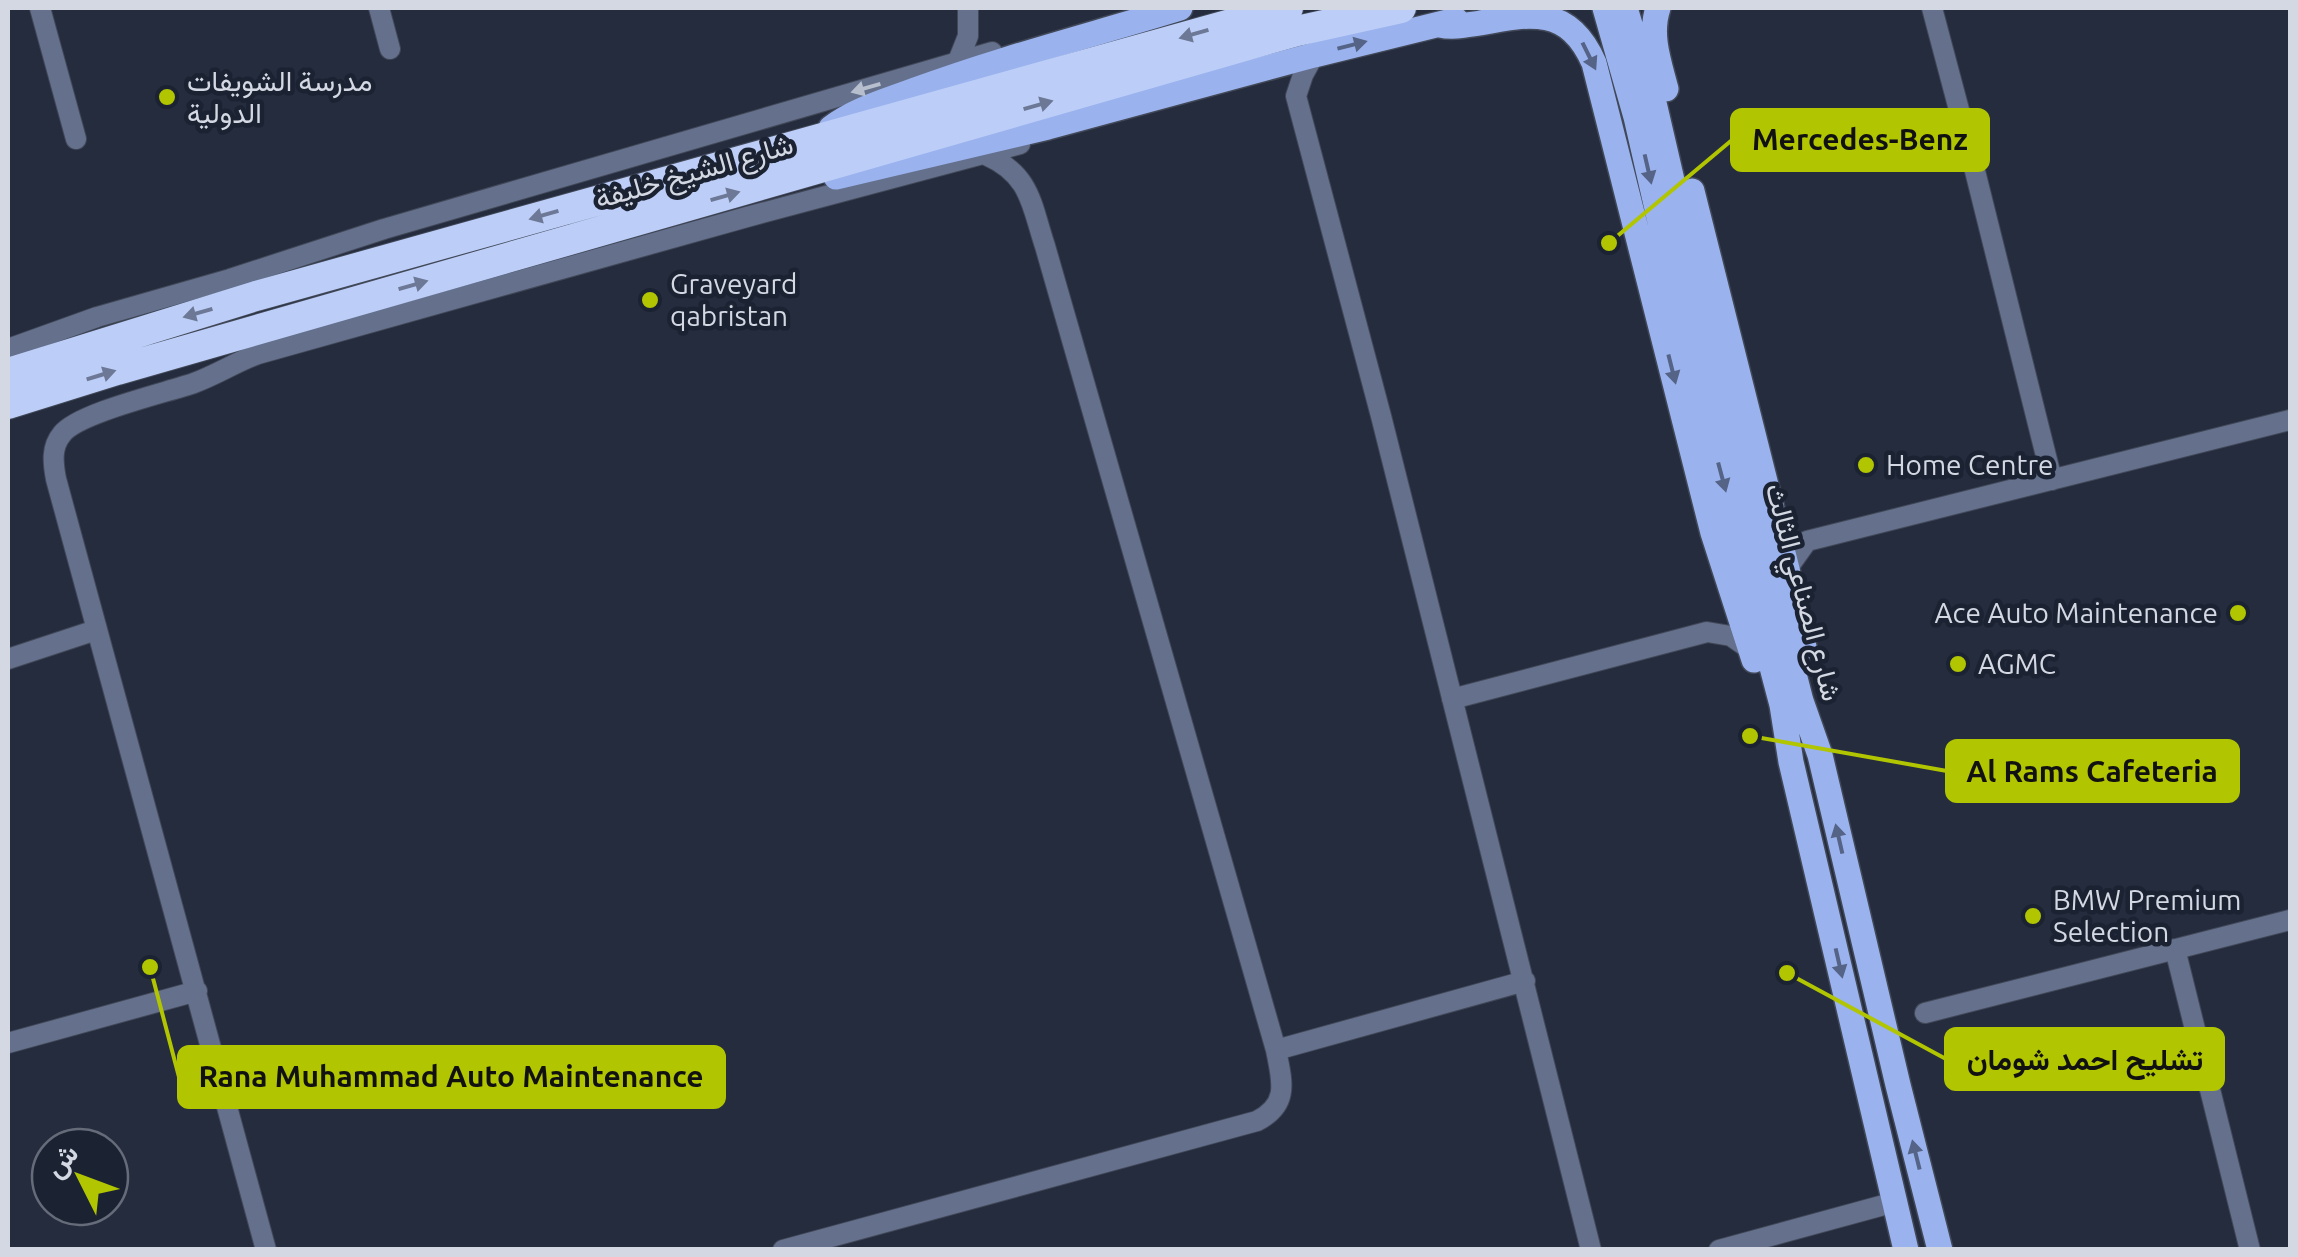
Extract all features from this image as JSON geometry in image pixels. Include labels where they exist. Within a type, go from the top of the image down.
[{"type":"highway","name":"شارع الشيخ خليفة","points":[[8,373],[256,296],[1288,8]]},
{"type":"highway","name":"شارع الشيخ خليفة","points":[[8,404],[1298,31],[1400,8]]},
{"type":"highway","points":[[513,282],[532,252]]},
{"type":"highway","points":[[230,279],[256,296]]},
{"type":"main road","points":[[819,138],[841,120],[962,73],[1180,8]]},
{"type":"main road","points":[[782,180],[836,178],[1502,8]]},
{"type":"main road","name":"شارع الصناعي الثالث","points":[[1605,8],[1707,378],[1820,755],[1940,1250]]},
{"type":"main road","name":"شارع الصناعي الثالث","points":[[1625,8],[1655,107],[1707,378],[1785,719],[1791,762],[1906,1250]]},
{"type":"main road","points":[[1658,8],[1654,28],[1658,58],[1788,569],[1816,705],[1820,755]]},
{"type":"main road","points":[[1440,25],[1459,26],[1532,15],[1559,22],[1588,51],[1713,533],[1775,729],[1791,762]]},
{"type":"street","points":[[40,8],[76,139]]},
{"type":"street","points":[[378,8],[390,50]]},
{"type":"street","points":[[968,8],[983,32],[1005,48]]},
{"type":"street","points":[[958,62],[968,36],[968,8]]},
{"type":"street","points":[[1932,8],[2052,480]]},
{"type":"street","points":[[8,348],[438,213],[1005,48],[1060,36],[1097,34]]},
{"type":"street","points":[[1314,55],[1296,96],[1386,435],[1591,1250]]},
{"type":"street","points":[[1252,73],[1271,78],[1296,96]]},
{"type":"street","points":[[266,1250],[56,479],[53,460],[61,434],[82,419],[195,382],[258,354],[729,222],[986,155],[1070,129],[1085,117]]},
{"type":"street","points":[[783,1250],[1257,1120],[1267,1116],[1280,1098],[1276,1050],[1046,246],[1023,181],[1026,160],[1036,140]]},
{"type":"street","points":[[986,155],[1023,181]]},
{"type":"street","points":[[1788,569],[1807,541],[2290,420]]},
{"type":"street","points":[[1775,521],[1807,541]]},
{"type":"street","points":[[1707,632],[1723,613],[1731,590]]},
{"type":"street","points":[[8,658],[96,630]]},
{"type":"street","points":[[1452,699],[1707,632],[1731,636],[1750,650]]},
{"type":"street","points":[[1925,1013],[2290,920]]},
{"type":"street","points":[[2175,950],[2250,1250]]},
{"type":"street","points":[[1276,1050],[1525,980]]},
{"type":"street","points":[[8,1043],[196,991]]},
{"type":"street","points":[[1719,1250],[1895,1202]]},
{"type":"place","name":"مدرسة الشويفات الدولية","points":[[167,97]]},
{"type":"place","name":"Mercedes-Benz","points":[[1609,243]]},
{"type":"place","name":"Graveyard qabristan","points":[[650,300]]},
{"type":"place","name":"Home Centre","points":[[1866,465]]},
{"type":"place","name":"Ace Auto Maintenance","points":[[2238,613]]},
{"type":"place","name":"AGMC","points":[[1958,664]]},
{"type":"place","name":"Al Rams Cafeteria","points":[[1750,736]]},
{"type":"place","name":"BMW Premium Selection","points":[[2033,916]]},
{"type":"place","name":"Rana Muhammad Auto Maintenance","points":[[150,967]]},
{"type":"place","name":"تشليح احمد شومان","points":[[1787,973]]}]
